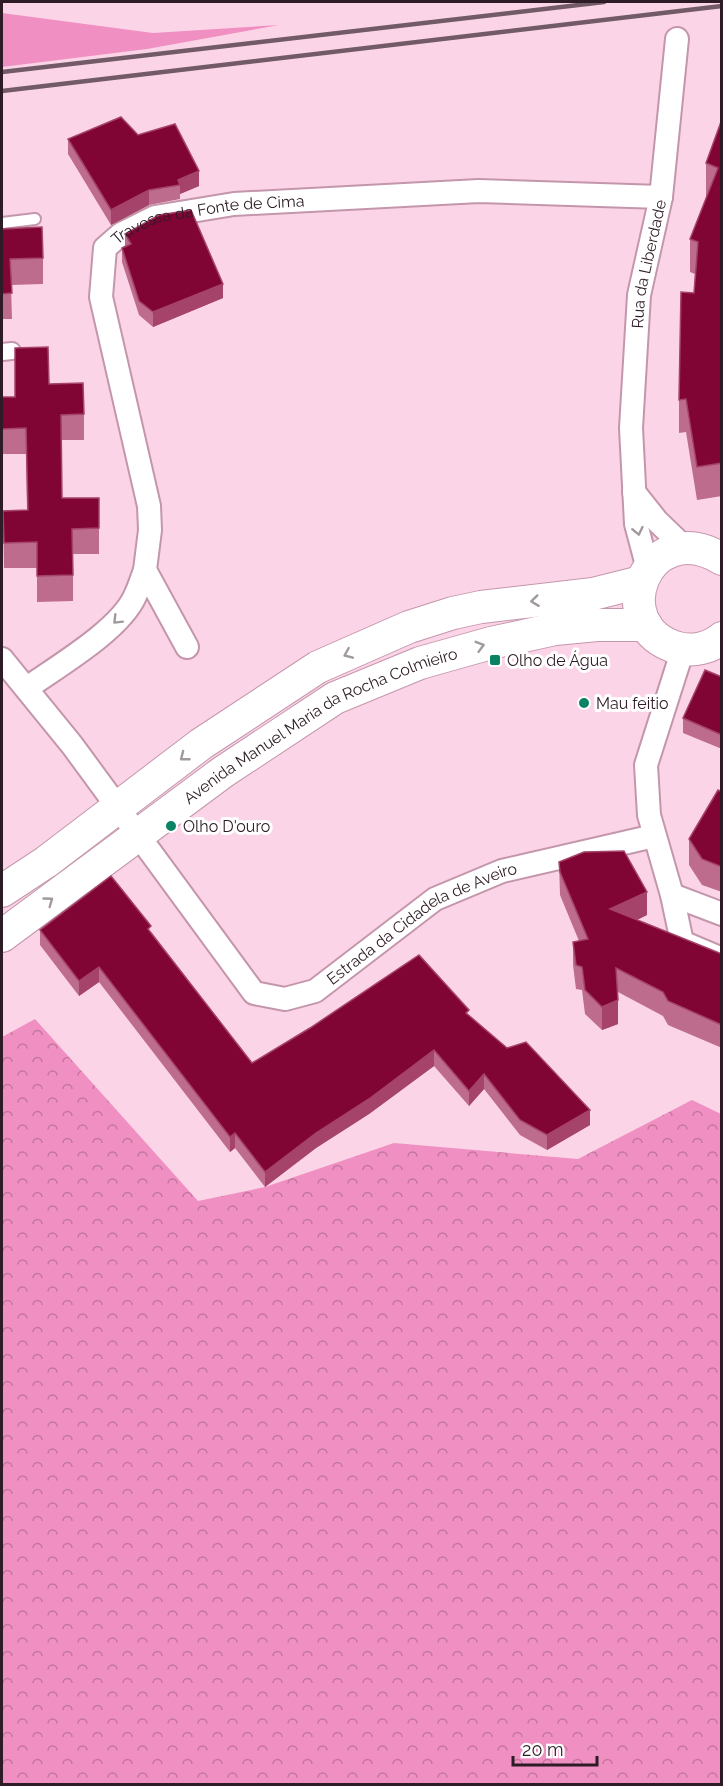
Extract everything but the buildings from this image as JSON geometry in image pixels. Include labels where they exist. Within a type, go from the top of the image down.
[{"type":"main road","points":[[721,640],[698,649],[683,649],[668,645],[656,637],[646,625],[640,612],[638,597],[644,576],[658,558],[671,551],[697,548],[722,559]]},
{"type":"main road","points":[[2,891],[46,862],[201,744],[318,667],[409,627],[453,613],[481,607],[593,594],[644,576]]},
{"type":"main road","name":"Avenida Manuel Maria da Rocha Colmieiro","points":[[2,936],[147,846],[223,772],[335,698],[420,663],[491,643],[555,629],[597,625],[646,625]]},
{"type":"street","name":"Rua da Liberdade","points":[[644,576],[636,524],[630,428],[639,295],[661,197],[677,39]]},
{"type":"street","name":"Travessa da Fonte de Cima","points":[[27,688],[91,644],[122,616],[135,597],[145,570],[150,530],[149,506],[100,297],[105,248],[121,234],[155,217],[234,204],[479,191],[661,197]]},
{"type":"street","points":[[634,492],[657,521],[685,548]]},
{"type":"street","points":[[145,570],[187,647]]},
{"type":"street","points":[[683,649],[646,765],[649,815],[672,895],[682,942],[722,959]]},
{"type":"street","name":"Estrada da Cidadela de Aveiro","points":[[2,659],[72,745],[254,993],[285,999],[315,991],[435,899],[502,871],[654,836]]},
{"type":"street","points":[[672,895],[722,914]]},
{"type":"lane","points":[[2,223],[35,219]]},
{"type":"green space","points":[[2,13],[153,33],[279,25],[147,49],[2,67]]},
{"type":"green space","points":[[35,1019],[198,1201],[265,1187],[394,1143],[578,1159],[692,1100],[721,1114],[721,1784],[2,1784],[2,1037]]},
{"type":"railway","points":[[2,72],[604,2]]},
{"type":"railway","points":[[2,91],[722,6]]},
{"type":"place","name":"Olho de Água","points":[[495,660]]},
{"type":"place","name":"Mau feitio","points":[[584,703]]},
{"type":"place","name":"Olho D'ouro","points":[[171,826]]}]
